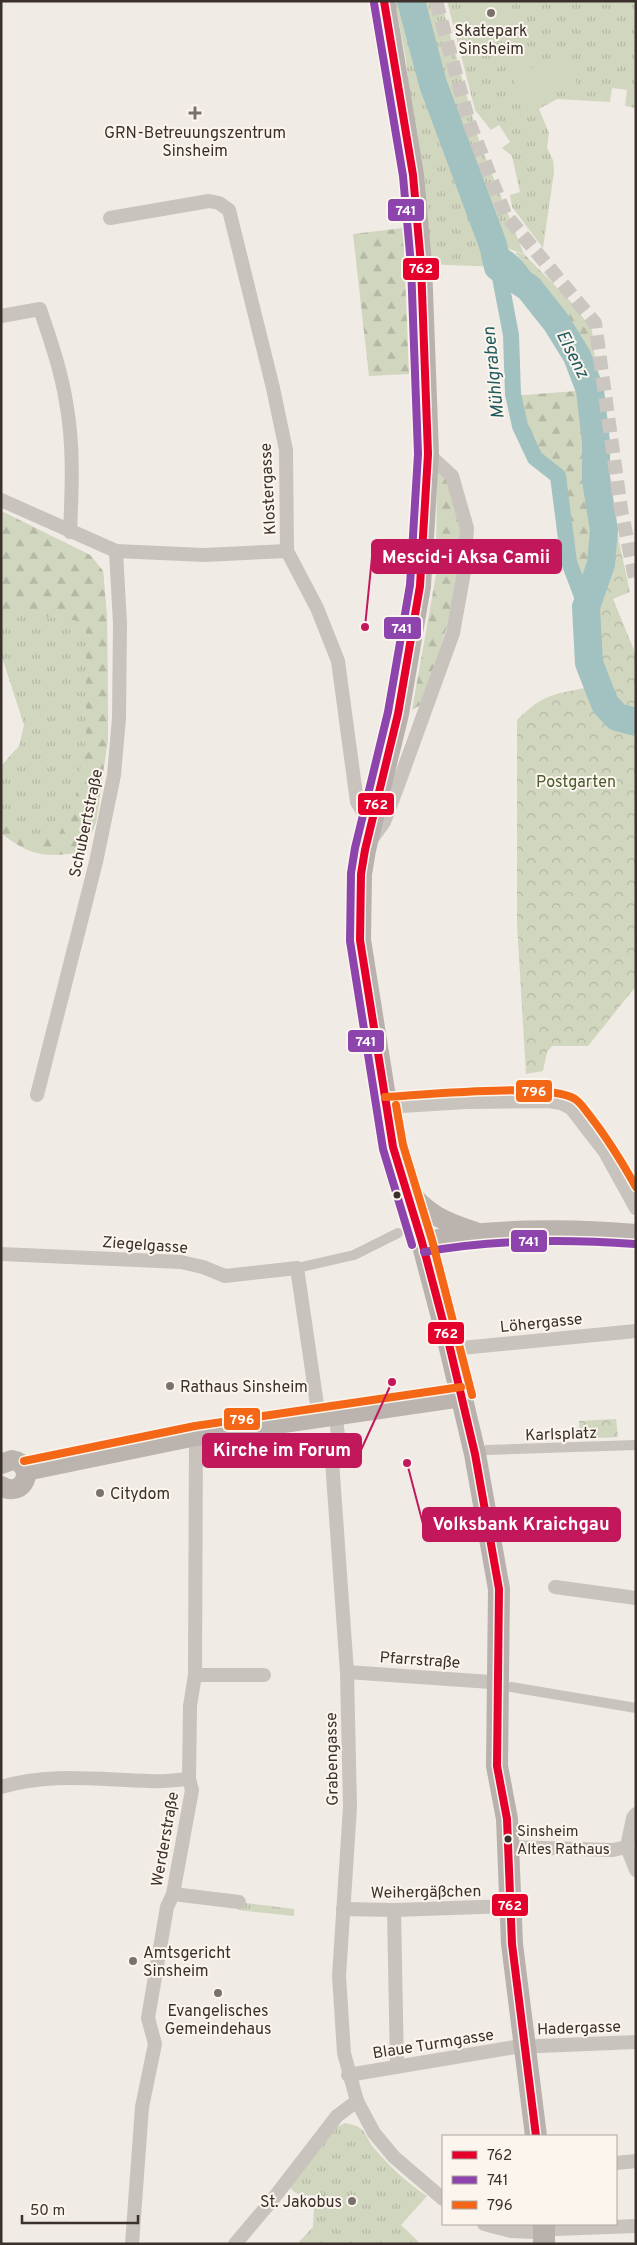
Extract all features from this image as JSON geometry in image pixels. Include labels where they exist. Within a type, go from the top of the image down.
[{"type":"main road","points":[[384,1],[413,175],[421,264],[428,454],[420,586],[397,721],[365,850],[361,874],[360,940],[393,1147],[422,1242],[451,1349],[475,1454],[499,1589],[497,1766],[507,1818],[510,1847],[510,1906],[524,2046],[536,2135]]},
{"type":"main road","points":[[404,1186],[422,1207],[432,1215],[485,1234]]},
{"type":"main road","points":[[422,1242],[451,1236],[485,1234],[604,1231],[636,1234]]},
{"type":"main road","points":[[26,1471],[196,1436],[462,1398]]},
{"type":"main road","points":[[2,1489],[13,1490],[21,1486],[26,1478],[26,1471],[16,1461],[3,1458]]},
{"type":"street","name":"Klostergasse","points":[[110,218],[209,201],[219,203],[229,210],[273,388],[286,450],[287,552],[316,608],[338,661],[357,802],[362,810],[373,814]]},
{"type":"street","points":[[1,316],[40,309],[52,345],[66,402],[71,448],[70,532]]},
{"type":"street","points":[[365,850],[384,822],[429,702],[453,633],[464,572],[467,528],[452,476],[428,454]]},
{"type":"street","points":[[1,500],[116,551],[204,555],[287,552]]},
{"type":"street","name":"Schubertstraße","points":[[36,1095],[96,862],[114,775],[119,718],[120,634],[116,551]]},
{"type":"street","points":[[386,1107],[466,1102],[548,1101],[560,1103],[570,1108],[605,1152],[636,1208]]},
{"type":"street","name":"Ziegelgasse","points":[[1,1254],[181,1262],[203,1267],[225,1276],[297,1268],[354,1255],[398,1233]]},
{"type":"street","name":"Grabengasse","points":[[297,1268],[328,1417],[338,1447],[332,1461],[347,1672],[350,1807],[339,1976],[344,2053],[348,2075],[357,2101],[374,2133],[394,2157],[442,2198]]},
{"type":"street","name":"Löhergasse","points":[[451,1349],[636,1331]]},
{"type":"street","name":"Werderstraße","points":[[132,2244],[142,2107],[155,2044],[148,2018],[167,1907],[172,1894],[192,1790],[189,1779],[190,1706],[195,1674],[196,1436]]},
{"type":"street","name":"Karlsplatz","points":[[487,1450],[636,1445]]},
{"type":"street","points":[[556,1587],[636,1598]]},
{"type":"street","name":"Pfarrstraße","points":[[347,1672],[491,1682]]},
{"type":"street","points":[[195,1674],[264,1675]]},
{"type":"street","points":[[511,1688],[636,1708]]},
{"type":"street","points":[[1,1787],[28,1779],[54,1777],[153,1781],[189,1779]]},
{"type":"street","points":[[636,1814],[633,1818],[627,1847],[636,1870]]},
{"type":"street","points":[[510,1847],[613,1850],[627,1847]]},
{"type":"street","points":[[172,1894],[239,1902]]},
{"type":"street","name":"Weihergäßchen","points":[[343,1909],[394,1910],[510,1906]]},
{"type":"street","points":[[394,1910],[397,2067]]},
{"type":"street","name":"Hadergasse","points":[[524,2046],[636,2042]]},
{"type":"street","name":"Blaue Turmgasse","points":[[348,2075],[524,2046]]},
{"type":"street","points":[[235,2244],[273,2199],[337,2116],[357,2101]]},
{"type":"street","points":[[617,2163],[636,2161]]},
{"type":"street","points":[[488,2225],[511,2231],[544,2233],[636,2226]]},
{"type":"green space","points":[[395,1],[441,1],[480,144],[524,254],[492,243],[498,267],[426,264],[406,60]]},
{"type":"green space","points":[[447,1],[636,1],[636,108],[625,106],[627,90],[612,88],[610,102],[557,99],[539,109],[549,133],[547,148],[553,160],[554,172],[543,248],[512,207],[510,195],[520,192],[512,156],[502,148],[510,142],[499,125],[491,130],[475,110]]},
{"type":"green space","name":"Skatepark Sinsheim","points":[[463,1],[508,1],[523,25],[512,35],[491,46],[478,39],[474,34]]},
{"type":"green space","points":[[521,44],[532,69],[565,55],[577,83],[525,106],[501,53]]},
{"type":"green space","points":[[403,228],[409,374],[369,376],[353,234]]},
{"type":"green space","points":[[515,252],[524,254],[573,304],[592,330],[619,542],[605,549],[591,607],[585,612],[566,565],[553,472],[533,462],[517,432],[510,396],[590,390],[577,356],[556,322],[533,277]]},
{"type":"green space","points":[[437,469],[449,477],[463,530],[451,614],[422,704],[412,710],[436,575]]},
{"type":"green space","points":[[1,511],[90,555],[103,571],[107,617],[108,738],[96,822],[93,830],[74,853],[53,855],[35,852],[10,840],[1,833],[1,766],[19,746],[24,725],[1,654]]},
{"type":"green space","points":[[1,511],[90,555],[103,571],[107,617],[108,738],[96,822],[93,830],[74,853],[53,855],[35,852],[10,840],[1,833],[1,810],[29,839],[59,834],[74,806],[86,738],[86,622],[1,610]]},
{"type":"green space","name":"Postgarten","points":[[619,542],[630,592],[613,599],[636,655],[636,986],[588,1046],[552,1046],[547,1052],[543,1071],[526,1074],[517,924],[517,720],[544,699],[560,693],[594,686],[580,655],[585,612],[591,607],[605,549]]},
{"type":"green space","points":[[616,1419],[618,1437],[580,1439],[579,1421]]},
{"type":"green space","points":[[239,1902],[294,1909],[294,1916],[238,1910]]},
{"type":"green space","points":[[345,2123],[362,2130],[385,2161],[427,2196],[401,2225],[421,2244],[298,2243],[313,2227],[314,2209],[319,2195],[300,2195],[290,2188],[291,2185],[335,2128]]},
{"type":"water","points":[[493,245],[505,248],[524,263],[532,274],[556,322],[529,288],[498,267]]},
{"type":"waterway","name":"Elsenz","points":[[411,1],[433,84],[493,245],[498,267],[529,288],[556,322],[577,356],[590,390],[596,442],[596,480],[604,530],[601,564],[586,607],[589,663],[605,704],[617,717],[636,722]]},
{"type":"waterway","name":"Mühlgraben","points":[[498,267],[511,335],[513,394],[520,426],[535,458],[558,476],[569,562],[586,607]]},
{"type":"tunnel","points":[[436,1],[469,122],[505,214],[595,323],[621,509],[636,583]]},
{"type":"transit line","name":"762","points":[[384,1],[413,175],[421,264],[428,454],[420,586],[398,714],[365,850],[361,874],[360,940],[393,1147],[422,1242],[449,1344],[475,1454],[499,1589],[497,1766],[507,1819],[512,1944],[536,2135]]},
{"type":"transit line","name":"741","points":[[374,3],[403,176],[411,265],[418,454],[410,585],[388,712],[355,848],[351,873],[350,941],[383,1149],[412,1245]]},
{"type":"transit line","name":"796","points":[[385,1097],[513,1090],[560,1094],[575,1099],[603,1133],[636,1187]]},
{"type":"transit line","name":"796","points":[[396,1105],[403,1145],[432,1240],[472,1395]]},
{"type":"transit line","name":"741","points":[[424,1252],[503,1242],[529,1241],[635,1244]]},
{"type":"transit line","name":"796","points":[[24,1461],[195,1426],[461,1387]]},
{"type":"place","name":"Skatepark Sinsheim","points":[[491,13]]},
{"type":"place","name":"GRN-Betreuungszentrum Sinsheim","points":[[195,113]]},
{"type":"place","name":"Mescid-i Aksa Camii","points":[[365,627]]},
{"type":"place","name":"Kirche im Forum","points":[[392,1382]]},
{"type":"place","name":"Rathaus Sinsheim","points":[[170,1386]]},
{"type":"place","name":"Volksbank Kraichgau","points":[[407,1463]]},
{"type":"place","name":"Citydom","points":[[100,1493]]},
{"type":"place","name":"Sinsheim Altes Rathaus","points":[[508,1839]]},
{"type":"place","name":"Amtsgericht Sinsheim","points":[[133,1961]]},
{"type":"place","name":"Evangelisches Gemeindehaus","points":[[218,1993]]},
{"type":"place","name":"St. Jakobus","points":[[352,2201]]}]
